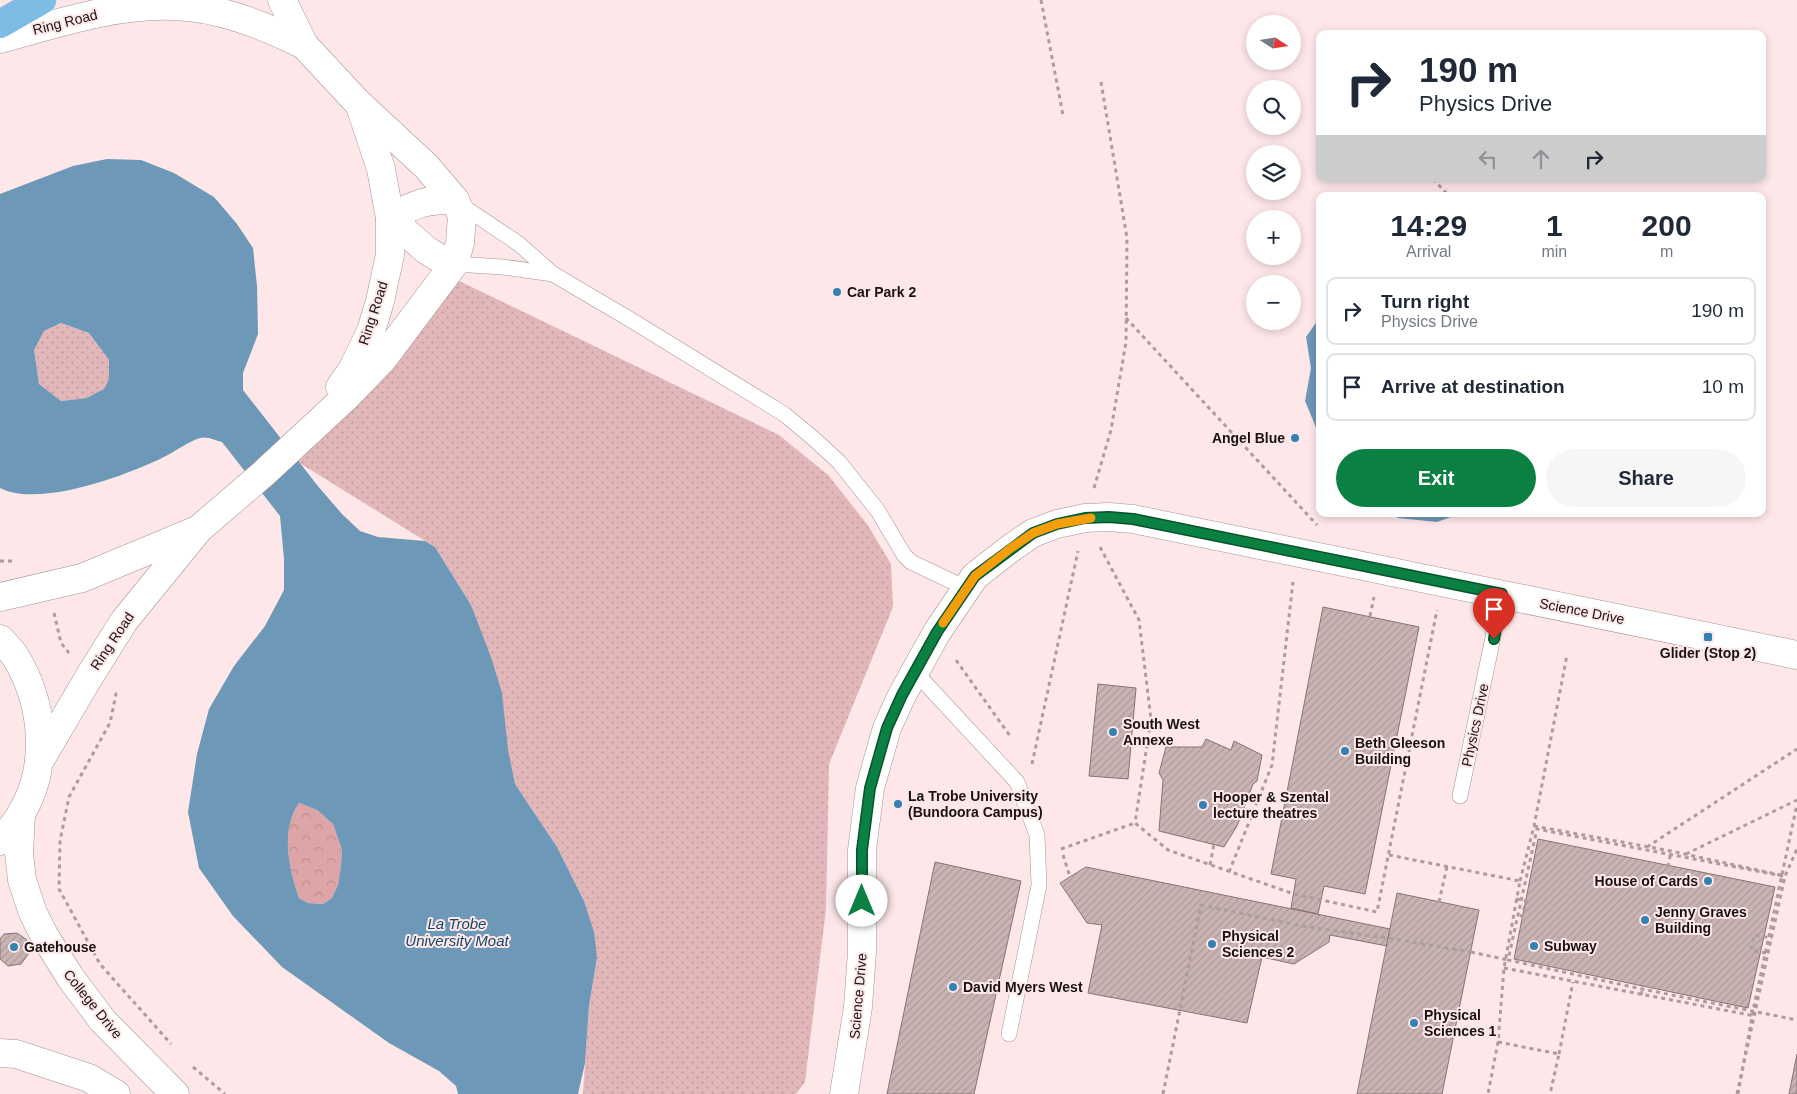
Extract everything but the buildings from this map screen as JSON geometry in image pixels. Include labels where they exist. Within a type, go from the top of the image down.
[{"type":"main road","points":[[0,24],[42,0]]},
{"type":"street","name":"Ring Road","points":[[39,762],[124,621],[199,529],[263,474],[346,397],[382,360],[454,264],[460,243],[462,216],[455,200],[426,166],[358,103],[304,45],[282,0]]},
{"type":"street","name":"Ring Road","points":[[0,39],[65,21],[124,8],[173,6],[213,11],[265,26],[304,45]]},
{"type":"street","name":"Ring Road","points":[[316,424],[352,370],[371,331],[390,255],[390,218],[381,169],[358,103]]},
{"type":"street","points":[[454,264],[426,250],[390,218],[418,203],[437,199],[455,200]]},
{"type":"street","name":"Science Drive","points":[[844,1094],[858,1007],[862,952],[862,850],[870,788],[887,728],[902,695],[937,632],[966,588],[975,576],[1033,533],[1057,524],[1085,518],[1133,519],[1797,655]]},
{"type":"street","name":"Ring Road","points":[[0,597],[82,578],[199,529]]},
{"type":"street","points":[[0,639],[14,655],[31,688],[40,725],[39,762],[35,781],[21,814],[0,841]]},
{"type":"street","name":"College Drive","points":[[21,814],[20,853],[22,880],[33,913],[44,935],[70,977],[103,1021],[174,1094]]},
{"type":"street","points":[[0,1053],[16,1054],[89,1078],[116,1094]]},
{"type":"street","name":"Science Drive","points":[[838,1094],[850,1065]]},
{"type":"lane","points":[[455,200],[519,244],[553,274],[784,414],[814,438],[838,462],[878,511],[904,555],[911,562],[966,588]]},
{"type":"lane","points":[[454,264],[503,267],[553,274]]},
{"type":"lane","name":"Physics Drive","points":[[1460,796],[1502,594]]},
{"type":"lane","points":[[915,672],[1017,782],[1037,835],[1039,885],[1009,1034]]},
{"type":"path","points":[[1041,0],[1063,115]]},
{"type":"path","points":[[1436,182],[1445,192]]},
{"type":"path","points":[[1126,317],[1323,532]]},
{"type":"path","points":[[1031,767],[1085,518]]},
{"type":"path","points":[[0,561],[41,562],[61,643],[89,677],[116,694],[110,722],[69,797],[60,841],[59,889],[100,964],[175,1048]]},
{"type":"path","points":[[1229,872],[1272,765],[1293,580]]},
{"type":"path","points":[[1370,616],[1374,597]]},
{"type":"path","points":[[1294,894],[1377,912],[1437,610]]},
{"type":"path","points":[[1488,1094],[1498,1042],[1504,968],[1516,899],[1534,826],[1567,655]]},
{"type":"path","points":[[1647,847],[1797,749]]},
{"type":"path","points":[[1685,854],[1797,802]]},
{"type":"path","points":[[1737,1094],[1772,938],[1797,802]]},
{"type":"path","points":[[1062,849],[1135,823]]},
{"type":"path","points":[[1534,826],[1671,851],[1784,876]]},
{"type":"path","points":[[1508,960],[1536,830],[1784,876]]},
{"type":"path","points":[[1210,865],[1214,844]]},
{"type":"path","points":[[1737,1094],[1753,1012],[1784,876],[1797,849]]},
{"type":"path","points":[[1668,867],[1671,851]]},
{"type":"path","points":[[1389,855],[1520,881]]},
{"type":"path","points":[[1439,902],[1447,866]]},
{"type":"path","points":[[1516,899],[1526,901],[1522,916],[1517,915]]},
{"type":"path","points":[[1163,1094],[1200,905],[1302,926],[1471,952],[1797,1020]]},
{"type":"path","points":[[1766,953],[1751,950],[1754,935],[1772,938]]},
{"type":"path","points":[[1504,968],[1755,1016]]},
{"type":"path","points":[[1550,1094],[1573,982]]},
{"type":"path","points":[[1641,995],[1643,986]]},
{"type":"path","points":[[1498,1042],[1558,1054]]},
{"type":"path","points":[[186,1061],[225,1094]]},
{"type":"shaded area","points":[[457,280],[779,435],[828,475],[867,524],[891,564],[893,607],[829,764],[826,909],[805,1082],[796,1094],[583,1094],[589,1006],[597,958],[584,901],[557,847],[515,784],[471,605],[435,547],[298,462]]},
{"type":"shaded area","points":[[61,323],[89,333],[109,360],[109,379],[104,390],[87,398],[61,401],[39,384],[34,350],[44,331]]},
{"type":"green space","points":[[299,803],[317,810],[333,824],[342,850],[338,885],[332,898],[323,904],[308,903],[299,898],[292,874],[288,837],[293,814]]},
{"type":"water","name":"La Trobe University Moat","points":[[107,159],[141,160],[174,173],[214,197],[237,224],[253,248],[257,286],[258,334],[243,373],[243,390],[317,485],[342,514],[360,531],[378,537],[425,541],[435,547],[471,605],[492,660],[502,693],[508,750],[515,784],[557,847],[584,901],[594,932],[597,958],[589,1006],[585,1063],[578,1094],[458,1094],[456,1086],[439,1071],[389,1043],[282,967],[233,916],[199,868],[188,812],[197,754],[209,709],[234,666],[265,626],[284,590],[284,559],[280,516],[222,442],[211,438],[200,438],[146,465],[105,481],[81,487],[36,494],[16,493],[0,488],[0,194],[73,166]],"holes":[[[61,323],[89,333],[109,360],[109,379],[104,389],[87,398],[61,401],[39,384],[34,350],[44,331]],[[299,803],[317,810],[333,824],[342,850],[338,885],[332,898],[323,904],[308,903],[299,898],[292,874],[288,837],[293,814]]]},
{"type":"water","points":[[1316,323],[1316,427],[1305,401],[1311,368],[1306,337]]},
{"type":"water","points":[[1397,517],[1451,517],[1437,522]]},
{"type":"slow traffic","points":[[943,623],[975,576],[1011,548],[1033,533],[1057,524],[1091,518]]},
{"type":"place","name":"Car Park 2","points":[[837,292]]},
{"type":"place","name":"Angel Blue","points":[[1295,438]]},
{"type":"place","name":"Glider (Stop 2)","points":[[1708,637]]},
{"type":"place","name":"South West Annexe","points":[[1113,732]]},
{"type":"place","name":"Beth Gleeson Building","points":[[1345,751]]},
{"type":"place","name":"La Trobe University (Bundoora Campus)","points":[[898,804]]},
{"type":"place","name":"Hooper & Szental lecture theatres","points":[[1203,805]]},
{"type":"place","name":"House of Cards","points":[[1708,881]]},
{"type":"place","name":"Jenny Graves Building","points":[[1645,920]]},
{"type":"place","name":"Physical Sciences 2","points":[[1212,944]]},
{"type":"place","name":"Subway","points":[[1534,946]]},
{"type":"place","name":"Gatehouse","points":[[14,947]]},
{"type":"place","name":"David Myers West","points":[[953,987]]},
{"type":"place","name":"Physical Sciences 1","points":[[1414,1023]]},
{"type":"route","points":[[862,901],[862,850],[870,788],[887,728],[902,695],[937,632],[975,576],[1033,533],[1057,524],[1085,518],[1133,519],[1502,594],[1494,639]]}]
